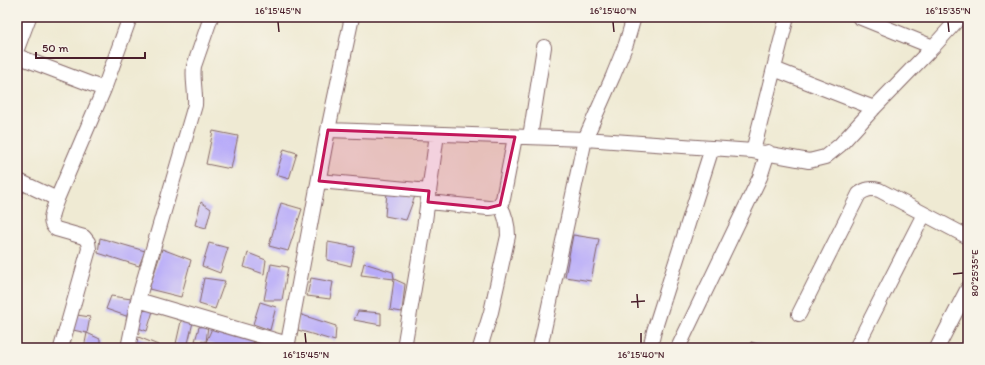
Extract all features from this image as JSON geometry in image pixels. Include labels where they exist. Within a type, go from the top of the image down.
[{"type":"street","points":[[17,49],[29,17]]},
{"type":"street","points":[[61,348],[89,249],[88,242],[84,237],[52,227],[50,222],[51,216],[56,199],[104,89],[130,17]]},
{"type":"street","points":[[128,348],[138,300],[195,105],[194,70],[211,17]]},
{"type":"street","points":[[138,300],[287,346],[328,130],[352,17]]},
{"type":"street","points":[[540,348],[585,139],[614,76],[634,17]]},
{"type":"street","points":[[753,151],[788,17]]},
{"type":"street","points":[[859,17],[933,47]]},
{"type":"street","points":[[328,130],[585,139],[768,152],[809,161],[825,157],[840,145],[960,17]]},
{"type":"street","points":[[530,137],[544,47]]},
{"type":"street","points":[[17,56],[104,89]]},
{"type":"street","points":[[774,69],[874,108]]},
{"type":"street","points":[[404,348],[437,134]]},
{"type":"street","points":[[319,181],[495,208],[500,205],[503,199],[515,137]]},
{"type":"street","points":[[650,348],[654,331],[712,148]]},
{"type":"street","points":[[678,348],[760,177],[768,152]]},
{"type":"street","points":[[17,180],[56,199]]},
{"type":"street","points":[[799,314],[859,194],[866,189],[873,188],[879,190],[968,237]]},
{"type":"street","points":[[480,348],[491,312],[508,236],[508,225],[500,205]]},
{"type":"street","points":[[856,348],[924,214]]},
{"type":"street","points":[[937,348],[968,288]]},
{"type":"highlighted area","points":[[328,130],[515,137],[500,205],[488,208],[428,202],[429,191],[319,181]]},
{"type":"building","points":[[213,131],[238,136],[231,169],[206,164]]},
{"type":"building","points":[[284,149],[297,153],[289,179],[276,175]]},
{"type":"building","points":[[17,186],[25,188],[17,210]]},
{"type":"building","points":[[387,192],[415,196],[406,220],[385,216]]},
{"type":"building","points":[[201,202],[211,209],[206,228],[195,225]]},
{"type":"building","points":[[281,203],[302,209],[288,251],[269,246]]},
{"type":"building","points":[[573,235],[599,239],[591,281],[565,277]]},
{"type":"building","points":[[100,238],[145,251],[139,266],[98,253]]},
{"type":"building","points":[[328,242],[355,247],[351,266],[327,260]]},
{"type":"building","points":[[209,243],[228,248],[220,273],[202,266]]},
{"type":"building","points":[[162,249],[191,260],[181,297],[149,289]]},
{"type":"building","points":[[248,253],[266,260],[264,274],[244,267]]},
{"type":"building","points":[[364,263],[393,272],[394,279],[361,275]]},
{"type":"building","points":[[271,264],[288,267],[282,300],[264,300]]},
{"type":"building","points":[[204,278],[225,281],[215,309],[199,304]]},
{"type":"building","points":[[311,278],[333,282],[330,299],[307,296]]},
{"type":"building","points":[[394,279],[405,284],[402,312],[390,310]]},
{"type":"building","points":[[111,296],[138,300],[129,317],[106,309]]},
{"type":"building","points":[[260,302],[276,307],[270,330],[253,324]]},
{"type":"building","points":[[140,307],[153,311],[147,331],[138,328]]},
{"type":"building","points":[[358,311],[381,313],[381,325],[354,320]]},
{"type":"building","points":[[299,314],[336,326],[335,341],[298,330]]},
{"type":"building","points":[[77,315],[90,317],[87,333],[73,330]]},
{"type":"building","points":[[182,317],[193,322],[187,348],[175,348]]},
{"type":"building","points":[[208,326],[206,342],[195,341],[199,327]]},
{"type":"building","points":[[213,326],[256,335],[252,348],[221,348],[206,342]]},
{"type":"building","points":[[87,333],[100,339],[100,348],[84,348]]},
{"type":"building","points":[[136,336],[158,345],[157,348],[130,348]]},
{"type":"building","points":[[265,337],[278,348],[262,348]]},
{"type":"building","points":[[751,342],[771,348],[749,348]]}]
